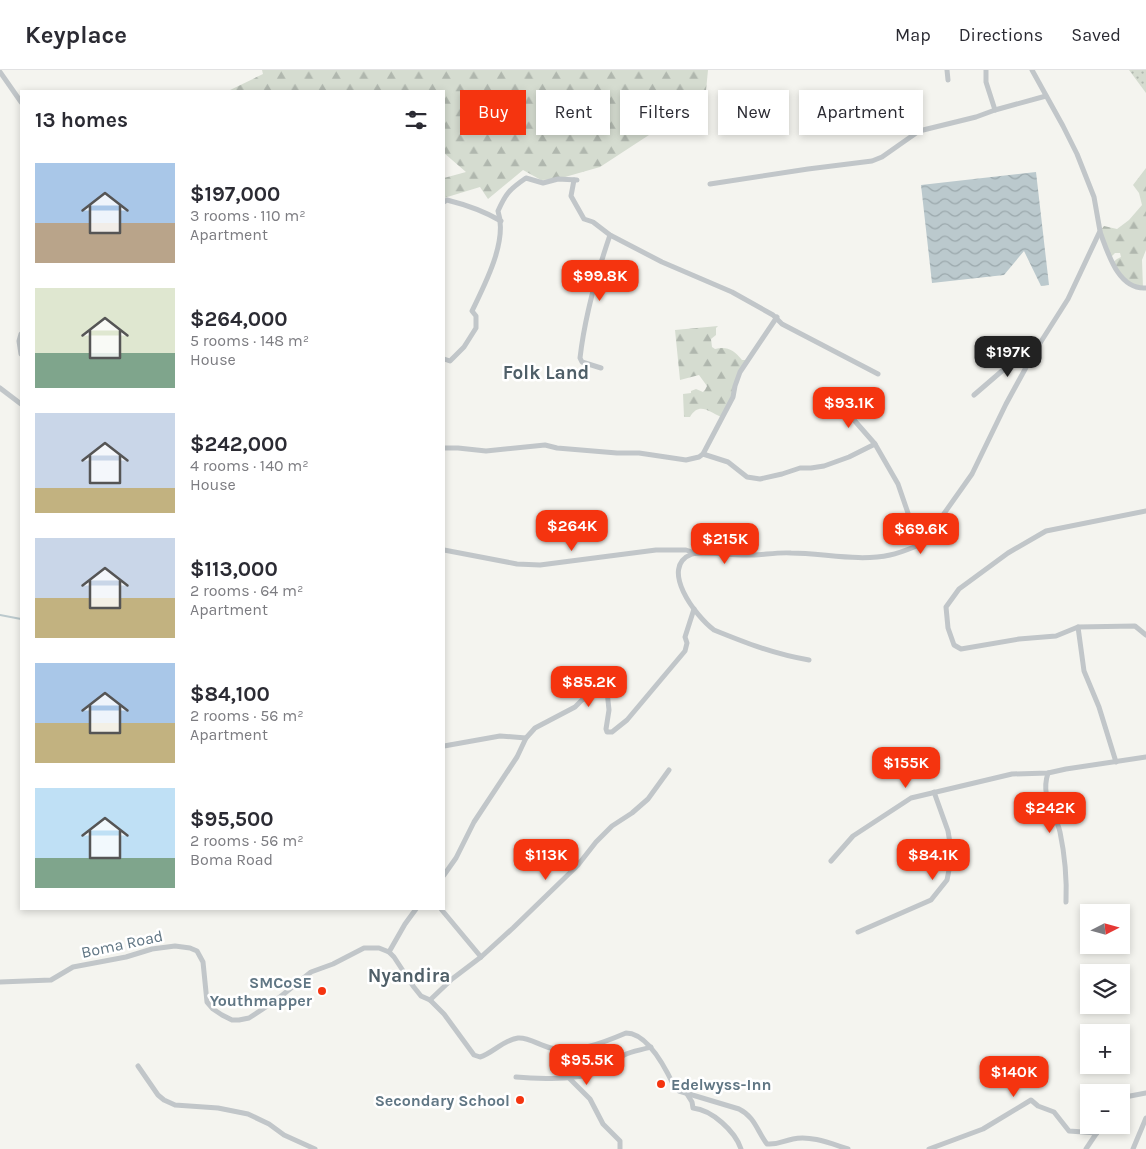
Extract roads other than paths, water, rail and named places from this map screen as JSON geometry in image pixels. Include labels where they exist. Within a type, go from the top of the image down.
[{"type":"street","points":[[947,70],[948,80]]},
{"type":"street","points":[[986,70],[986,82],[995,110]]},
{"type":"street","points":[[1032,70],[1063,126],[1087,180],[1094,198],[1100,232],[1112,263],[1124,280],[1137,289],[1146,288]]},
{"type":"street","points":[[0,72],[20,101]]},
{"type":"street","points":[[710,184],[872,161],[882,157],[919,131],[976,117],[1046,96]]},
{"type":"street","points":[[445,359],[450,361],[464,347],[476,328],[476,316],[472,311],[492,268],[502,222],[498,211],[504,196],[526,178],[543,183],[558,180],[576,180],[571,196],[584,219],[593,222],[610,235],[662,262],[732,292],[777,317],[782,324],[878,374]]},
{"type":"street","points":[[445,201],[447,200],[484,211],[502,222]]},
{"type":"street","points":[[445,550],[518,564],[540,565],[656,550],[686,550],[695,553],[763,556],[789,552],[872,558],[891,555],[919,545],[931,532],[972,474],[1006,404],[1035,351],[1068,299],[1100,232]]},
{"type":"street","points":[[602,368],[582,362],[580,358],[590,300],[610,235]]},
{"type":"street","points":[[445,448],[486,451],[545,445],[557,448],[639,453],[686,460],[699,457],[703,454],[733,397],[740,372],[777,317]]},
{"type":"street","points":[[974,395],[1017,358],[1035,351]]},
{"type":"street","points":[[0,388],[20,403]]},
{"type":"street","points":[[834,405],[854,420],[875,444],[898,484],[919,545]]},
{"type":"street","points":[[703,454],[728,462],[747,477],[760,479],[800,468],[824,466],[850,457],[875,444]]},
{"type":"street","points":[[1146,511],[1046,531],[1008,552],[983,570],[959,589],[946,607],[948,628],[954,645],[961,649],[1056,636],[1078,627],[1135,626],[1146,635]]},
{"type":"street","points":[[695,553],[684,558],[679,565],[678,577],[698,616],[714,630],[779,655],[809,660]]},
{"type":"street","points":[[445,874],[450,868],[474,822],[517,757],[526,738],[535,728],[603,689],[607,691],[609,710],[606,730],[612,732],[627,720],[685,651],[687,646],[685,637],[694,609]]},
{"type":"street","points":[[1078,627],[1084,671],[1099,707],[1116,762]]},
{"type":"street","points":[[445,746],[500,736],[526,738]]},
{"type":"street","points":[[831,861],[853,836],[911,798],[1012,774],[1048,774],[1066,769],[1146,757]]},
{"type":"street","points":[[430,1000],[452,979],[481,958],[578,865],[596,842],[612,826],[632,813],[648,799],[669,770]]},
{"type":"street","points":[[1048,774],[1044,791],[1056,817],[1060,832],[1067,882],[1066,902]]},
{"type":"street","points":[[858,932],[931,900],[947,880],[952,855],[948,831],[934,792]]},
{"type":"street","points":[[415,910],[389,952],[421,996],[430,1000],[454,1026],[474,1055],[486,1056],[507,1042],[520,1038],[552,1049],[568,1050],[586,1047],[626,1033],[633,1033],[650,1047],[679,1091],[748,1113],[759,1128],[767,1144],[776,1145],[794,1139],[805,1138],[848,1149]]},
{"type":"street","points":[[441,910],[481,958]]},
{"type":"street","name":"Boma Road","points":[[0,982],[51,980],[73,967],[126,957],[152,949],[175,946],[190,948],[198,951],[203,962],[207,1002],[222,1015],[232,1020],[239,1020],[249,1018],[310,972],[333,964],[357,950],[370,947],[389,952]]},
{"type":"street","points":[[516,1077],[535,1079],[585,1076],[611,1065],[623,1056],[650,1047]]},
{"type":"street","points":[[138,1066],[158,1095],[164,1100],[175,1105],[218,1108],[248,1114],[263,1120],[284,1136],[315,1149]]},
{"type":"street","points":[[568,1077],[590,1099],[603,1124],[620,1142],[620,1149]]},
{"type":"street","points":[[1130,1096],[1146,1092]]},
{"type":"street","points":[[687,1094],[693,1108],[710,1114],[718,1120],[730,1132],[741,1149]]},
{"type":"street","points":[[929,1149],[983,1129],[1031,1100],[1038,1106],[1054,1112],[1069,1131],[1080,1132]]},
{"type":"street","points":[[1132,1149],[1146,1118]]},
{"type":"street","points":[[1086,1149],[1096,1134]]},
{"type":"water","points":[[1036,172],[1049,285],[1041,286],[1024,251],[1004,275],[932,283],[921,185]]},
{"type":"waterway","points":[[0,615],[20,619]]},
{"type":"place","name":"SMCoSE Youthmapper","points":[[322,991]]},
{"type":"place","name":"Edelwyss-Inn","points":[[661,1084]]},
{"type":"place","name":"Secondary School","points":[[520,1100]]},
{"type":"district","name":"Folk Land","points":[[546,373]]},
{"type":"district","name":"Nyandira","points":[[409,976]]}]
